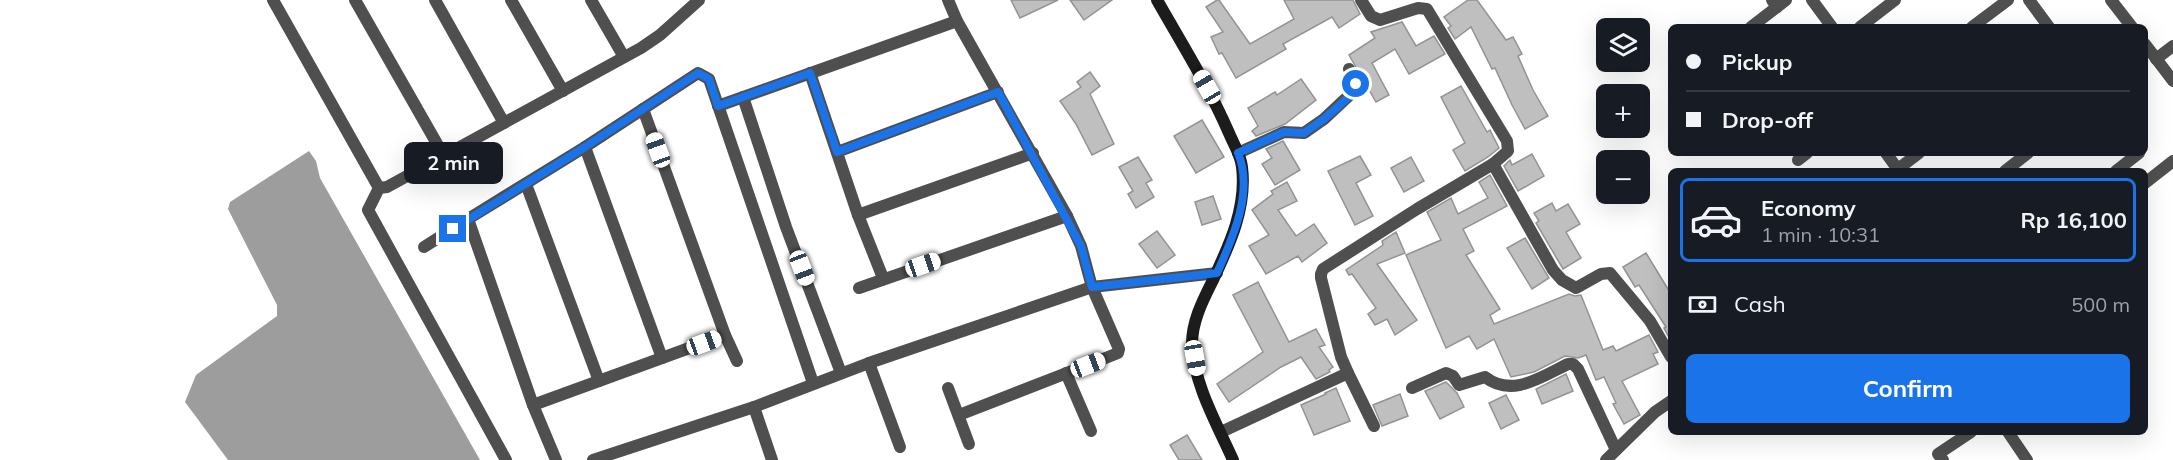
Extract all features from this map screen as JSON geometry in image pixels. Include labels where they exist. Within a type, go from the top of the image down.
[{"type":"street","points":[[273,0],[379,188]]},
{"type":"street","points":[[355,0],[444,156]]},
{"type":"street","points":[[435,0],[504,123]]},
{"type":"street","points":[[511,0],[563,91]]},
{"type":"street","points":[[591,0],[624,57]]},
{"type":"street","points":[[379,188],[387,187],[624,57],[660,35],[699,0]]},
{"type":"street","points":[[948,0],[957,21],[1067,216],[1081,246],[1092,287],[1119,349],[1118,353],[959,415]]},
{"type":"street","points":[[1157,0],[1217,105],[1242,163],[1242,203],[1236,226],[1199,310],[1192,345],[1206,399],[1233,460]]},
{"type":"street","points":[[1361,0],[1371,16],[1380,20],[1418,8],[1425,8],[1428,11],[1507,141],[1508,151],[1492,164],[1323,269],[1320,274],[1341,357],[1374,426]]},
{"type":"street","points":[[1812,0],[1830,24]]},
{"type":"street","points":[[1864,24],[1895,0]]},
{"type":"street","points":[[1976,24],[2008,0]]},
{"type":"street","points":[[2029,0],[2047,24]]},
{"type":"street","points":[[2111,0],[2130,24]]},
{"type":"street","points":[[1754,24],[1779,2]]},
{"type":"street","points":[[718,106],[957,21]]},
{"type":"street","points":[[2156,58],[2173,46]]},
{"type":"street","points":[[2148,48],[2173,81]]},
{"type":"street","points":[[1238,153],[1284,132],[1304,133],[1324,119],[1356,89],[1349,69]]},
{"type":"street","points":[[424,247],[585,147],[698,73],[709,79],[813,383]]},
{"type":"street","points":[[810,73],[858,215],[883,278]]},
{"type":"street","points":[[837,152],[998,92]]},
{"type":"street","points":[[743,98],[786,227],[842,373]]},
{"type":"street","points":[[643,109],[725,335],[737,361]]},
{"type":"street","points":[[585,147],[662,358]]},
{"type":"street","points":[[858,215],[1033,153]]},
{"type":"street","points":[[1888,156],[1897,168]]},
{"type":"street","points":[[1901,168],[1915,156]]},
{"type":"street","points":[[2009,168],[2024,156]]},
{"type":"street","points":[[2120,168],[2135,156]]},
{"type":"street","points":[[2148,181],[2173,161]]},
{"type":"street","points":[[1492,164],[1553,270],[1562,280],[1576,288],[1602,274],[1610,273],[1650,321],[1668,352]]},
{"type":"street","points":[[526,184],[599,381]]},
{"type":"street","points":[[379,188],[368,210],[507,460]]},
{"type":"street","points":[[859,288],[1067,216]]},
{"type":"street","points":[[468,219],[533,405],[556,460]]},
{"type":"street","points":[[593,460],[754,407],[869,363],[1092,287],[1217,273]]},
{"type":"street","points":[[533,405],[725,335]]},
{"type":"street","points":[[869,363],[900,447]]},
{"type":"street","points":[[1412,388],[1446,373],[1453,376],[1459,385],[1485,377],[1499,386],[1518,387],[1568,364],[1573,364],[1578,369],[1616,450]]},
{"type":"street","points":[[1066,373],[1091,431]]},
{"type":"street","points":[[1221,432],[1348,373]]},
{"type":"street","points":[[948,388],[969,444]]},
{"type":"street","points":[[1606,460],[1655,412],[1668,403]]},
{"type":"street","points":[[754,407],[772,460]]},
{"type":"street","points":[[1942,460],[1938,454],[1966,435]]},
{"type":"street","points":[[2010,435],[2027,460]]},
{"type":"shaded area","points":[[309,151],[316,161],[320,178],[480,460],[228,460],[185,402],[196,375],[277,316],[277,305],[228,209],[230,202]]},
{"type":"building","points":[[1011,0],[1058,0],[1020,18]]},
{"type":"building","points":[[1070,0],[1112,0],[1084,20]]},
{"type":"building","points":[[1217,0],[1250,44],[1294,19],[1284,0],[1353,0],[1360,14],[1339,28],[1332,17],[1283,44],[1286,49],[1236,78],[1222,53],[1219,54],[1211,37],[1223,32],[1206,7]]},
{"type":"building","points":[[1468,0],[1477,0],[1506,40],[1513,37],[1522,54],[1518,56],[1548,116],[1525,129],[1495,68],[1492,69],[1471,27],[1455,39],[1448,28],[1451,26],[1444,17]]},
{"type":"building","points":[[1402,22],[1416,46],[1434,36],[1445,54],[1409,74],[1395,49],[1372,63],[1389,95],[1376,102],[1349,55],[1375,38],[1371,32]]},
{"type":"building","points":[[1090,72],[1100,86],[1090,94],[1114,144],[1092,155],[1076,124],[1060,101],[1081,87],[1077,82]]},
{"type":"building","points":[[1301,79],[1316,100],[1285,124],[1256,136],[1252,131],[1258,126],[1248,108],[1275,92],[1277,95]]},
{"type":"building","points":[[1461,86],[1487,132],[1490,130],[1499,148],[1465,171],[1453,150],[1465,143],[1441,97]]},
{"type":"building","points":[[1202,120],[1224,157],[1196,173],[1174,136]]},
{"type":"building","points":[[1283,141],[1300,170],[1275,185],[1262,164],[1272,158],[1266,149]]},
{"type":"building","points":[[1532,154],[1544,176],[1518,191],[1504,166],[1510,160],[1512,165]]},
{"type":"building","points":[[1360,156],[1371,175],[1356,183],[1373,216],[1355,225],[1328,171]]},
{"type":"building","points":[[1138,157],[1152,180],[1146,183],[1154,197],[1136,208],[1128,194],[1133,191],[1119,167]]},
{"type":"building","points":[[1411,157],[1424,181],[1404,192],[1391,168]]},
{"type":"building","points":[[1490,175],[1507,206],[1463,229],[1474,251],[1466,255],[1500,309],[1490,315],[1494,324],[1569,294],[1581,295],[1603,350],[1613,346],[1616,351],[1649,335],[1658,352],[1653,354],[1658,364],[1622,381],[1640,415],[1624,424],[1613,404],[1616,403],[1604,377],[1596,380],[1586,355],[1578,358],[1565,356],[1534,372],[1511,377],[1494,339],[1477,349],[1469,336],[1446,348],[1406,255],[1441,240],[1427,212],[1451,198],[1458,214],[1488,198],[1479,182]]},
{"type":"building","points":[[1287,182],[1297,201],[1278,210],[1296,236],[1314,224],[1327,243],[1302,262],[1298,256],[1266,274],[1249,246],[1269,235],[1252,210],[1273,194],[1271,191]]},
{"type":"building","points":[[1213,196],[1221,219],[1202,225],[1195,202]]},
{"type":"building","points":[[1552,203],[1556,211],[1568,204],[1580,224],[1566,232],[1581,258],[1563,269],[1536,223],[1539,221],[1534,213]]},
{"type":"building","points":[[1157,231],[1175,255],[1157,268],[1139,244]]},
{"type":"building","points":[[1396,232],[1405,253],[1377,264],[1417,320],[1395,335],[1387,319],[1375,325],[1368,314],[1376,308],[1352,274],[1349,275],[1346,270],[1383,245],[1382,241]]},
{"type":"building","points":[[1525,238],[1549,278],[1532,289],[1507,248]]},
{"type":"building","points":[[1646,253],[1668,289],[1668,335],[1664,328],[1666,327],[1639,285],[1635,287],[1623,267]]},
{"type":"building","points":[[1258,282],[1289,342],[1316,329],[1325,345],[1319,347],[1333,367],[1329,370],[1330,372],[1316,379],[1301,357],[1281,367],[1229,402],[1217,384],[1263,352],[1233,295]]},
{"type":"building","points":[[1566,374],[1573,391],[1542,404],[1536,389]]},
{"type":"building","points":[[1446,382],[1457,393],[1464,407],[1440,419],[1425,391]]},
{"type":"building","points":[[1336,388],[1350,421],[1314,435],[1301,405]]},
{"type":"building","points":[[1400,394],[1408,416],[1382,426],[1373,405]]},
{"type":"building","points":[[1506,395],[1519,420],[1501,429],[1489,403]]},
{"type":"building","points":[[1187,435],[1202,460],[1179,460],[1170,445]]},
{"type":"route","points":[[453,229],[698,73],[709,79],[718,106],[810,73],[837,152],[998,92],[1067,216],[1081,246],[1092,287],[1217,273],[1236,226],[1242,203],[1242,163],[1238,153],[1284,132],[1304,133],[1324,119],[1353,93],[1357,87],[1356,84]]}]
